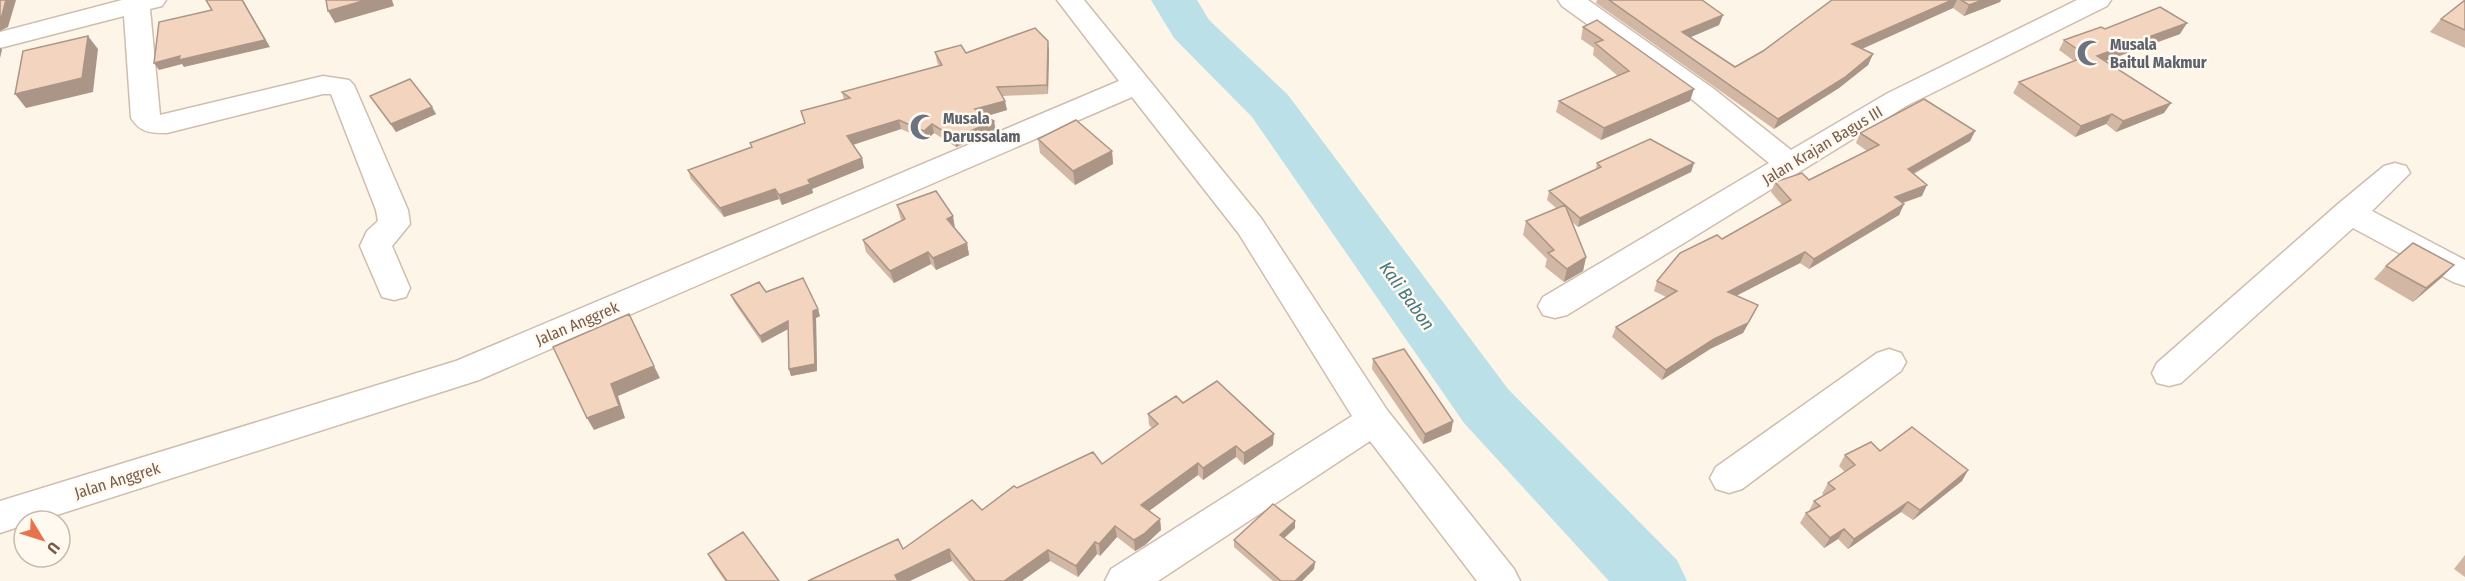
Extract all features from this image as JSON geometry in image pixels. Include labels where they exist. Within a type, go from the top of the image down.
[{"type":"street","points":[[1070,0],[1250,226],[1374,420],[1500,581]]},
{"type":"street","points":[[1571,0],[1704,95],[1790,164]]},
{"type":"street","name":"Jalan Krajan Bagus III","points":[[1554,306],[1898,99],[2098,0]]},
{"type":"street","points":[[0,40],[145,2],[146,118],[152,124],[167,124],[323,85],[339,86],[344,91],[392,210],[394,224],[378,239],[376,246],[394,288]]},
{"type":"street","name":"Jalan Anggrek","points":[[0,516],[467,371],[1136,84]]},
{"type":"street","points":[[2169,373],[2349,212],[2395,174]]},
{"type":"street","points":[[2349,212],[2465,274]]},
{"type":"street","points":[[1729,478],[1889,362]]},
{"type":"street","points":[[1125,581],[1374,420]]},
{"type":"building","points":[[0,0],[6,0],[1,19],[0,19]]},
{"type":"building","points":[[206,0],[242,0],[265,40],[179,60],[180,56],[154,63],[159,22],[212,10]]},
{"type":"building","points":[[326,0],[366,0],[328,11]]},
{"type":"building","points":[[1609,0],[1702,0],[1723,15],[1682,32],[1735,67],[1763,51],[1832,0],[1952,0],[1852,44],[1873,54],[1844,78],[1778,119]]},
{"type":"building","points":[[1961,0],[1983,0],[1969,5]]},
{"type":"building","points":[[2465,0],[2465,30],[2441,19]]},
{"type":"building","points":[[2160,7],[2187,23],[2097,56],[2171,103],[2123,121],[2112,114],[2081,126],[2019,82],[2087,56],[2064,40],[2101,27],[2105,29]]},
{"type":"building","points":[[1597,20],[1694,89],[1604,128],[1559,101],[1629,71],[1595,43],[1603,40],[1583,27]]},
{"type":"building","points":[[1035,28],[1048,41],[1047,85],[997,87],[1005,101],[975,109],[994,121],[954,138],[932,124],[924,131],[899,120],[847,136],[862,158],[808,180],[810,184],[779,195],[775,189],[720,208],[688,170],[752,147],[750,143],[805,123],[801,111],[850,98],[842,92],[942,65],[935,52],[961,45],[966,53]]},
{"type":"building","points":[[88,36],[82,78],[15,94],[23,51]]},
{"type":"building","points":[[410,79],[432,107],[391,124],[370,96]]},
{"type":"building","points":[[1924,99],[1975,131],[1908,169],[1927,185],[1895,197],[1904,204],[1814,259],[1805,252],[1728,292],[1758,305],[1748,323],[1714,339],[1666,370],[1616,327],[1677,291],[1657,281],[1680,253],[1717,235],[1722,239],[1791,200],[1775,182],[1802,173],[1809,180],[1879,145],[1860,133]]},
{"type":"building","points":[[1076,120],[1112,151],[1073,171],[1038,139]]},
{"type":"building","points":[[1650,139],[1694,163],[1580,218],[1549,191],[1601,167],[1597,163]]},
{"type":"building","points":[[936,191],[953,216],[947,219],[967,243],[933,258],[928,252],[890,271],[863,240],[905,219],[897,205]]},
{"type":"building","points":[[1565,205],[1586,257],[1567,269],[1548,253],[1554,250],[1526,221]]},
{"type":"building","points":[[2413,243],[2454,265],[2426,288],[2386,266]]},
{"type":"building","points":[[803,278],[818,309],[813,311],[815,364],[789,369],[788,321],[760,336],[731,295],[759,282],[766,292]]},
{"type":"building","points":[[629,314],[654,366],[611,384],[619,406],[587,418],[553,347]]},
{"type":"building","points":[[1404,349],[1453,421],[1425,434],[1373,359]]},
{"type":"building","points":[[1217,381],[1274,434],[1244,453],[1236,446],[1203,468],[1198,463],[1141,505],[1160,519],[1134,540],[1115,526],[1099,544],[1095,542],[1076,566],[1048,550],[1004,581],[975,581],[949,549],[895,575],[898,581],[808,581],[898,539],[903,549],[972,500],[982,510],[1014,486],[1017,488],[1093,452],[1102,464],[1158,424],[1148,414],[1176,396],[1183,403]]},
{"type":"building","points":[[1912,427],[1968,470],[1920,510],[1908,502],[1854,539],[1844,529],[1830,538],[1806,513],[1820,506],[1814,501],[1835,489],[1828,483],[1855,465],[1845,455],[1871,442],[1880,451]]},
{"type":"building","points":[[1273,504],[1295,521],[1280,535],[1315,562],[1295,581],[1281,581],[1234,540]]},
{"type":"building","points":[[743,532],[779,581],[727,581],[708,554]]},
{"type":"waterway","name":"Kali Babon","points":[[1174,0],[1191,28],[1270,106],[1486,406],[1653,581]]},
{"type":"place","name":"Musala Baitul Makmur","points":[[2090,53]]},
{"type":"place","name":"Musala Darussalam","points":[[923,127]]}]
